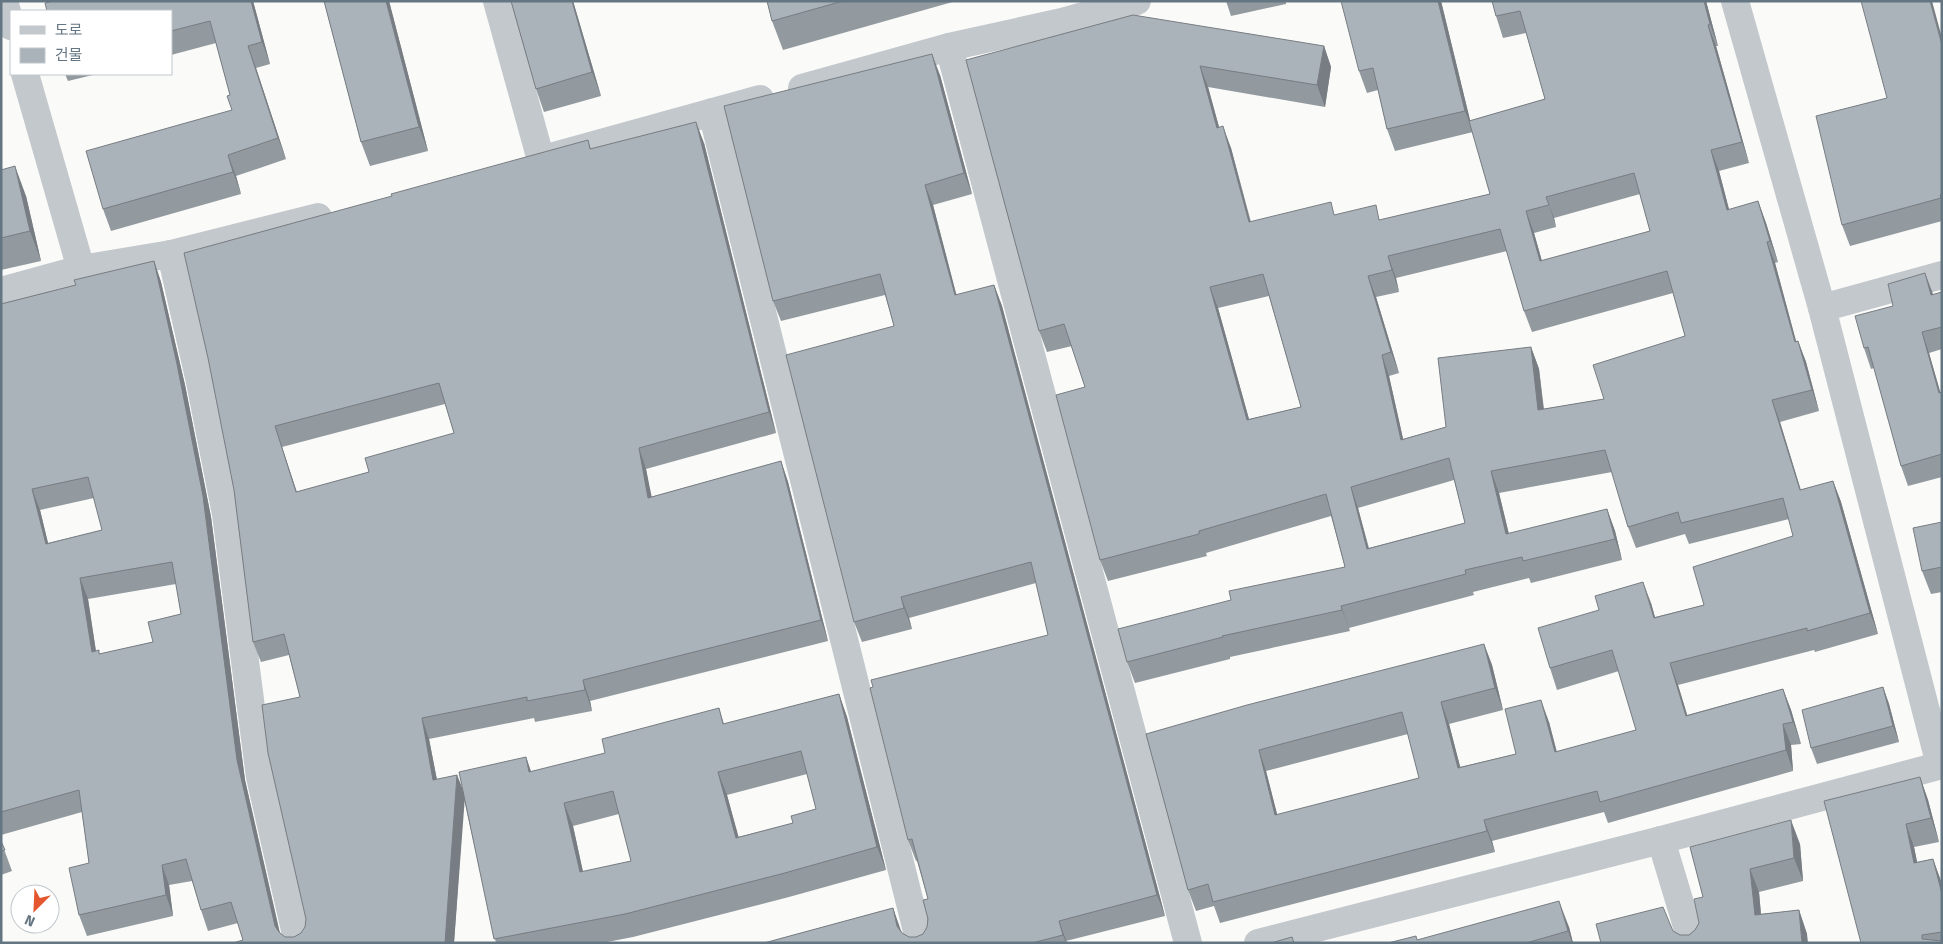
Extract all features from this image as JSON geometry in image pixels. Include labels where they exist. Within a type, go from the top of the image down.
[{"type":"street","points":[[4,1],[10,22]]},
{"type":"street","points":[[498,1],[541,160]]},
{"type":"street","points":[[513,167],[949,47],[1059,12],[1137,1]]},
{"type":"street","points":[[1258,943],[1661,840],[1941,765],[1822,308],[1735,1]]},
{"type":"street","points":[[949,47],[1188,943]]},
{"type":"street","points":[[25,75],[81,269]]},
{"type":"street","points":[[712,112],[920,943]]},
{"type":"street","points":[[1,291],[81,269],[171,254],[342,211]]},
{"type":"street","points":[[171,254],[200,382],[226,514],[260,777],[298,943]]},
{"type":"street","points":[[1822,308],[1942,275]]},
{"type":"street","points":[[1661,840],[1692,943]]},
{"type":"building","points":[[53,1],[251,1],[262,42],[248,46],[278,138],[228,155],[233,172],[103,209],[86,151],[232,110],[227,96],[230,95],[210,21],[172,31],[172,10],[47,10],[45,3]]},
{"type":"building","points":[[324,1],[386,1],[419,127],[361,142]]},
{"type":"building","points":[[511,1],[572,1],[592,72],[536,89]]},
{"type":"building","points":[[767,1],[843,1],[772,21]]},
{"type":"building","points":[[1341,1],[1438,1],[1465,111],[1387,129],[1373,68],[1359,71]]},
{"type":"building","points":[[1492,1],[1704,1],[1710,24],[1708,25],[1742,142],[1711,150],[1727,210],[1758,201],[1770,241],[1767,242],[1795,342],[1798,341],[1812,390],[1772,400],[1800,490],[1833,481],[1870,613],[1807,631],[1807,628],[1670,663],[1686,716],[1783,689],[1793,722],[1783,724],[1786,750],[1600,802],[1597,791],[1484,820],[1487,831],[1213,902],[1208,884],[1188,890],[1146,734],[1247,705],[1484,644],[1495,688],[1441,702],[1458,768],[1516,754],[1505,709],[1541,700],[1555,752],[1636,730],[1612,650],[1550,668],[1538,628],[1599,610],[1595,596],[1643,582],[1654,618],[1704,605],[1693,567],[1793,536],[1783,498],[1681,523],[1678,512],[1628,527],[1605,450],[1491,471],[1506,534],[1607,509],[1615,539],[1523,561],[1522,557],[1465,570],[1466,574],[1341,606],[1342,610],[1222,636],[1127,662],[1118,629],[1231,600],[1229,591],[1345,567],[1326,494],[1199,531],[1199,534],[1100,560],[1056,395],[1085,387],[1064,324],[1039,331],[966,60],[1133,15],[1324,46],[1317,85],[1200,66],[1217,128],[1223,126],[1249,222],[1331,202],[1334,215],[1376,205],[1379,220],[1490,194],[1469,121],[1545,99],[1520,11],[1496,16]],"holes":[[[1634,173],[1650,231],[1540,261],[1526,211],[1549,205],[1546,197]],[[1500,229],[1524,311],[1667,271],[1685,336],[1593,365],[1604,399],[1538,410],[1531,347],[1438,358],[1446,427],[1401,440],[1382,355],[1391,352],[1368,276],[1392,270],[1388,256]],[[1263,274],[1301,407],[1247,420],[1210,287]],[[1449,458],[1465,523],[1367,549],[1351,487]],[[1402,712],[1419,778],[1275,815],[1259,750]]]},
{"type":"building","points":[[1861,1],[1930,1],[1942,45],[1942,194],[1940,195],[1941,198],[1842,225],[1816,116],[1887,98]]},
{"type":"building","points":[[932,54],[964,173],[925,185],[955,295],[994,285],[1157,895],[1059,921],[1063,935],[1032,943],[764,943],[893,908],[897,926],[902,933],[909,937],[923,934],[927,927],[928,919],[923,900],[928,899],[912,839],[908,840],[870,688],[873,687],[871,680],[1048,635],[1031,562],[901,597],[904,608],[854,622],[786,355],[894,326],[880,274],[773,301],[724,106]]},
{"type":"building","points":[[696,122],[769,412],[639,448],[648,498],[781,461],[821,620],[583,680],[585,690],[527,701],[527,697],[422,718],[433,780],[457,775],[445,943],[233,943],[243,940],[231,902],[201,910],[186,859],[162,865],[166,895],[79,915],[69,868],[89,863],[79,790],[1,812],[1,304],[76,285],[74,280],[154,261],[203,496],[237,760],[275,926],[285,937],[294,937],[301,933],[305,927],[306,919],[268,753],[262,705],[300,697],[284,634],[253,642],[234,490],[208,358],[184,253],[588,140],[590,149]],"holes":[[[439,383],[454,433],[365,458],[369,472],[296,492],[275,426]],[[88,477],[102,530],[46,544],[32,489]],[[172,562],[181,614],[148,622],[153,642],[99,654],[99,650],[92,652],[80,578]]]},
{"type":"building","points":[[15,166],[30,231],[1,238],[1,170]]},
{"type":"building","points":[[1925,273],[1931,295],[1942,292],[1942,327],[1922,332],[1939,393],[1942,392],[1942,454],[1901,466],[1868,347],[1864,348],[1855,316],[1893,306],[1888,284]]},
{"type":"building","points":[[1942,522],[1942,567],[1922,571],[1913,528]]},
{"type":"building","points":[[1883,687],[1893,726],[1811,748],[1802,710]]},
{"type":"building","points":[[839,694],[877,847],[625,914],[494,939],[459,772],[526,757],[529,772],[605,753],[602,739],[719,708],[723,724]],"holes":[[[801,751],[816,809],[791,816],[793,823],[736,838],[718,772]],[[613,791],[631,861],[580,872],[564,803]]]},
{"type":"building","points":[[1920,777],[1931,818],[1906,824],[1914,863],[1933,859],[1942,894],[1942,932],[1922,935],[1922,939],[1942,941],[1942,943],[1861,943],[1824,801]]},
{"type":"building","points":[[1791,820],[1794,858],[1750,869],[1755,915],[1799,910],[1802,943],[1601,943],[1596,924],[1663,907],[1673,931],[1680,935],[1689,935],[1699,923],[1694,899],[1703,897],[1690,847]]},
{"type":"building","points":[[1,841],[5,850],[1,851]]},
{"type":"building","points":[[1559,901],[1568,931],[1526,943],[1388,943],[1416,936],[1417,940]]},
{"type":"building","points":[[1292,937],[1294,943],[1271,943]]}]
